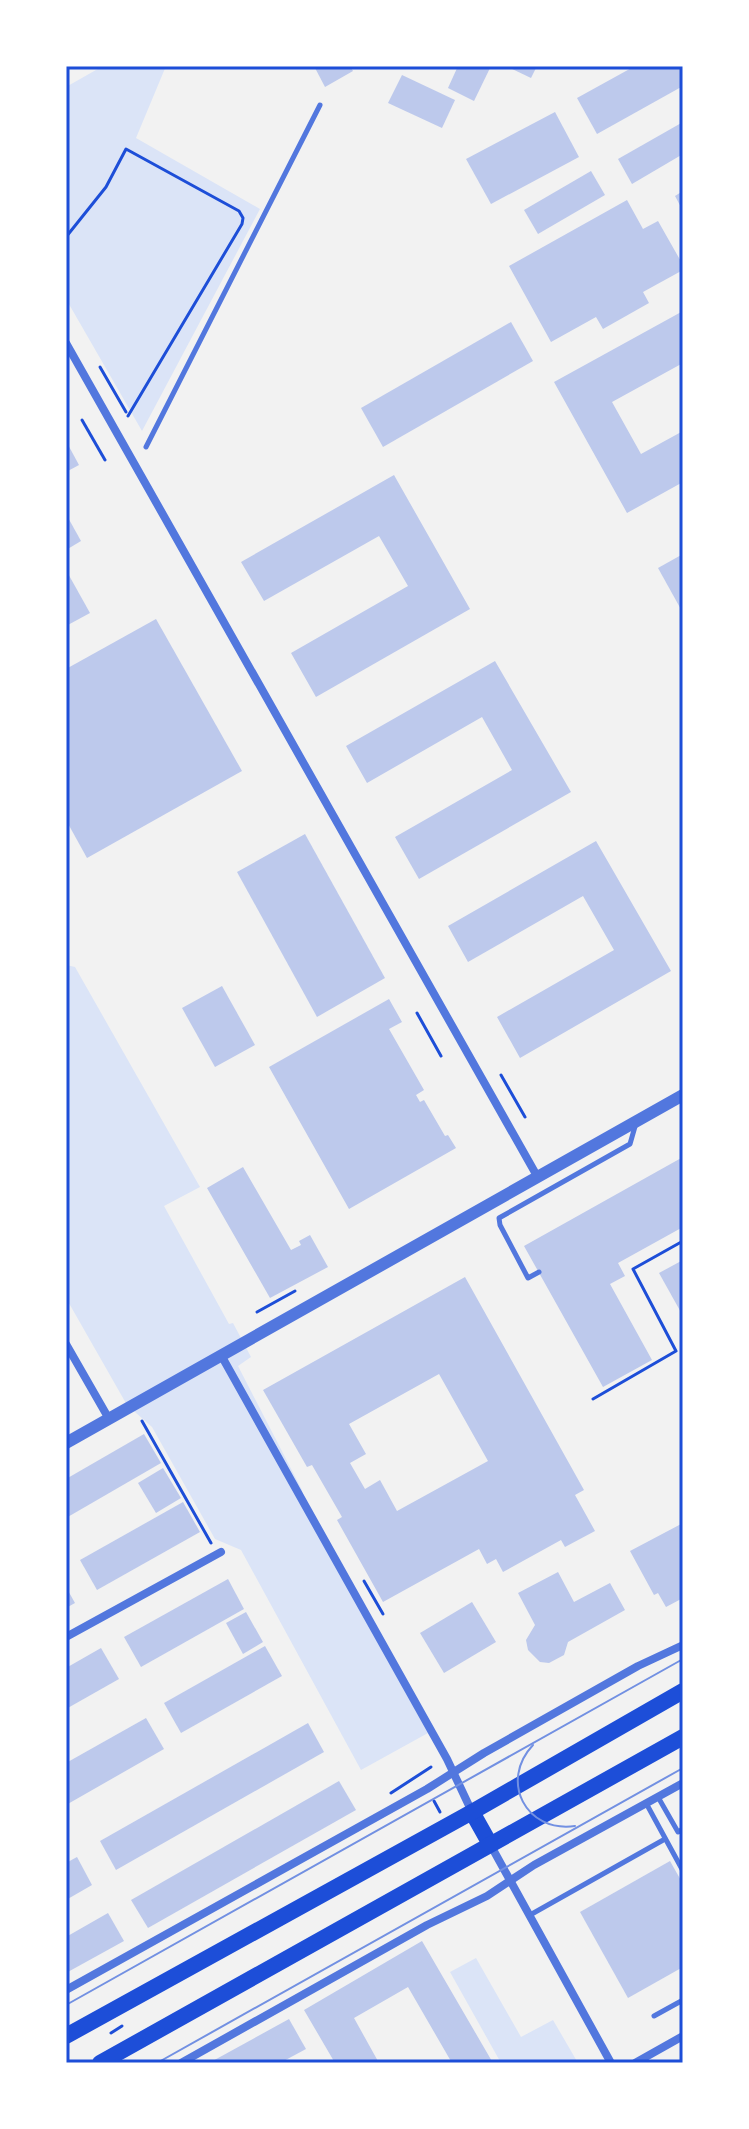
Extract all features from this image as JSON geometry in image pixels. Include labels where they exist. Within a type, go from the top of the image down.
[{"type":"main road","points":[[66,2036],[472,1812],[683,1691]]},
{"type":"main road","points":[[100,2063],[683,1737]]},
{"type":"main road","points":[[472,1812],[490,1844]]},
{"type":"street","points":[[66,343],[537,1176]]},
{"type":"street","points":[[66,1443],[683,1095]]},
{"type":"street","points":[[66,1344],[109,1419]]},
{"type":"street","points":[[221,1355],[447,1759],[472,1812]]},
{"type":"street","points":[[66,1637],[221,1552]]},
{"type":"street","points":[[66,1990],[638,1666],[683,1645]]},
{"type":"street","points":[[181,2063],[683,1783]]},
{"type":"street","points":[[490,1844],[611,2063]]},
{"type":"street","points":[[635,2063],[683,2036]]},
{"type":"lane","points":[[146,447],[320,105]]},
{"type":"lane","points":[[539,1272],[528,1278],[499,1218],[630,1144],[637,1120]]},
{"type":"lane","points":[[658,1797],[678,1832],[683,1829]]},
{"type":"lane","points":[[646,1803],[683,1871]]},
{"type":"lane","points":[[530,1915],[665,1839]]},
{"type":"lane","points":[[654,2016],[683,2000]]},
{"type":"path","points":[[66,237],[91,209],[126,149],[239,211],[243,218],[127,414],[100,367]]},
{"type":"path","points":[[82,420],[105,460]]},
{"type":"path","points":[[417,1013],[441,1056]]},
{"type":"path","points":[[501,1075],[525,1117]]},
{"type":"path","points":[[593,1399],[676,1351],[633,1269],[683,1241]]},
{"type":"path","points":[[257,1312],[295,1291]]},
{"type":"path","points":[[142,1421],[211,1543]]},
{"type":"path","points":[[364,1581],[383,1614]]},
{"type":"path","points":[[384,1797],[420,1777],[431,1767]]},
{"type":"path","points":[[434,1801],[441,1813]]},
{"type":"path","points":[[111,2033],[122,2026]]},
{"type":"shaded area","points":[[103,66],[166,66],[136,138],[260,209],[142,431],[66,299],[66,87]]},
{"type":"shaded area","points":[[66,965],[75,967],[200,1187],[164,1206],[229,1324],[233,1323],[251,1357],[238,1366],[302,1490],[307,1514],[428,1733],[361,1770],[241,1550],[215,1539],[152,1427],[127,1405],[66,1298]]},
{"type":"shaded area","points":[[476,1958],[521,2037],[553,2020],[578,2063],[501,2063],[450,1972]]},
{"type":"building","points":[[314,66],[350,66],[353,71],[325,87]]},
{"type":"building","points":[[458,66],[491,66],[474,101],[448,88]]},
{"type":"building","points":[[506,66],[537,66],[531,78]]},
{"type":"building","points":[[635,66],[683,66],[683,86],[597,134],[577,98]]},
{"type":"building","points":[[402,75],[455,100],[442,128],[388,103]]},
{"type":"building","points":[[555,112],[579,157],[491,204],[466,159]]},
{"type":"building","points":[[683,122],[683,154],[632,184],[618,159]]},
{"type":"building","points":[[591,171],[605,195],[538,234],[524,210]]},
{"type":"building","points":[[683,191],[683,211],[675,196]]},
{"type":"building","points":[[627,200],[643,229],[658,221],[683,270],[643,292],[649,303],[603,329],[596,317],[551,342],[509,266]]},
{"type":"building","points":[[683,311],[683,363],[612,402],[641,454],[683,431],[683,482],[627,513],[554,382]]},
{"type":"building","points":[[511,322],[533,361],[383,447],[361,408]]},
{"type":"building","points":[[66,441],[79,465],[66,472]]},
{"type":"building","points":[[394,475],[470,609],[316,697],[291,653],[408,586],[379,536],[264,601],[241,562]]},
{"type":"building","points":[[66,514],[81,541],[66,550]]},
{"type":"building","points":[[683,554],[683,613],[658,568]]},
{"type":"building","points":[[66,570],[90,613],[66,626]]},
{"type":"building","points":[[156,619],[242,771],[87,858],[66,820],[66,669]]},
{"type":"building","points":[[495,661],[571,792],[419,879],[395,837],[512,770],[482,717],[367,783],[346,746]]},
{"type":"building","points":[[305,834],[385,978],[317,1017],[237,872]]},
{"type":"building","points":[[596,841],[671,971],[520,1058],[497,1017],[614,950],[583,896],[468,962],[448,926]]},
{"type":"building","points":[[222,986],[255,1045],[215,1067],[182,1008]]},
{"type":"building","points":[[389,999],[402,1022],[389,1029],[424,1090],[416,1095],[420,1102],[424,1100],[445,1136],[448,1135],[456,1148],[349,1209],[269,1067]]},
{"type":"building","points":[[683,1157],[683,1227],[618,1263],[625,1276],[610,1284],[652,1360],[603,1387],[524,1246]]},
{"type":"building","points":[[243,1167],[291,1250],[310,1235],[328,1267],[270,1298],[207,1188]]},
{"type":"building","points":[[683,1260],[683,1316],[659,1273]]},
{"type":"building","points":[[465,1277],[584,1490],[575,1495],[595,1531],[565,1547],[561,1540],[503,1572],[496,1559],[487,1564],[479,1549],[383,1602],[337,1520],[342,1517],[312,1465],[307,1467],[263,1390]],"holes":[[[439,1374],[488,1461],[397,1511],[380,1480],[365,1489],[350,1463],[366,1454],[349,1424]]]},
{"type":"building","points":[[144,1434],[161,1463],[66,1518],[66,1479]]},
{"type":"building","points":[[163,1468],[181,1498],[156,1513],[138,1483]]},
{"type":"building","points":[[183,1502],[200,1532],[97,1590],[80,1560]]},
{"type":"building","points":[[683,1523],[683,1598],[666,1607],[658,1593],[654,1595],[630,1551]]},
{"type":"building","points":[[558,1572],[574,1602],[610,1583],[625,1610],[568,1642],[564,1655],[549,1663],[540,1662],[528,1650],[526,1640],[535,1625],[518,1593]]},
{"type":"building","points":[[228,1579],[244,1609],[141,1667],[124,1637]]},
{"type":"building","points":[[66,1587],[75,1603],[66,1608]]},
{"type":"building","points":[[472,1602],[496,1642],[444,1673],[420,1633]]},
{"type":"building","points":[[246,1612],[263,1642],[243,1654],[226,1623]]},
{"type":"building","points":[[265,1646],[282,1676],[181,1733],[164,1703]]},
{"type":"building","points":[[101,1648],[119,1679],[66,1709],[66,1668]]},
{"type":"building","points":[[146,1718],[164,1749],[66,1805],[66,1763]]},
{"type":"building","points":[[308,1723],[324,1752],[116,1870],[100,1841]]},
{"type":"building","points":[[339,1781],[356,1810],[148,1928],[131,1900]]},
{"type":"building","points":[[77,1857],[92,1885],[66,1900],[66,1863]]},
{"type":"building","points":[[670,1861],[683,1884],[683,1967],[628,1998],[580,1912]]},
{"type":"building","points":[[108,1913],[124,1941],[66,1973],[66,1937]]},
{"type":"building","points":[[422,1941],[493,2063],[452,2063],[408,1987],[354,2018],[379,2063],[335,2063],[304,2010]]},
{"type":"building","points":[[289,2019],[306,2049],[280,2063],[209,2063]]},
{"type":"tram line","points":[[66,2005],[683,1659]]},
{"type":"tram line","points":[[533,1745],[523,1759],[518,1774],[518,1788],[523,1802],[531,1813],[543,1821],[558,1826],[575,1826]]},
{"type":"tram line","points":[[157,2063],[683,1768]]}]
